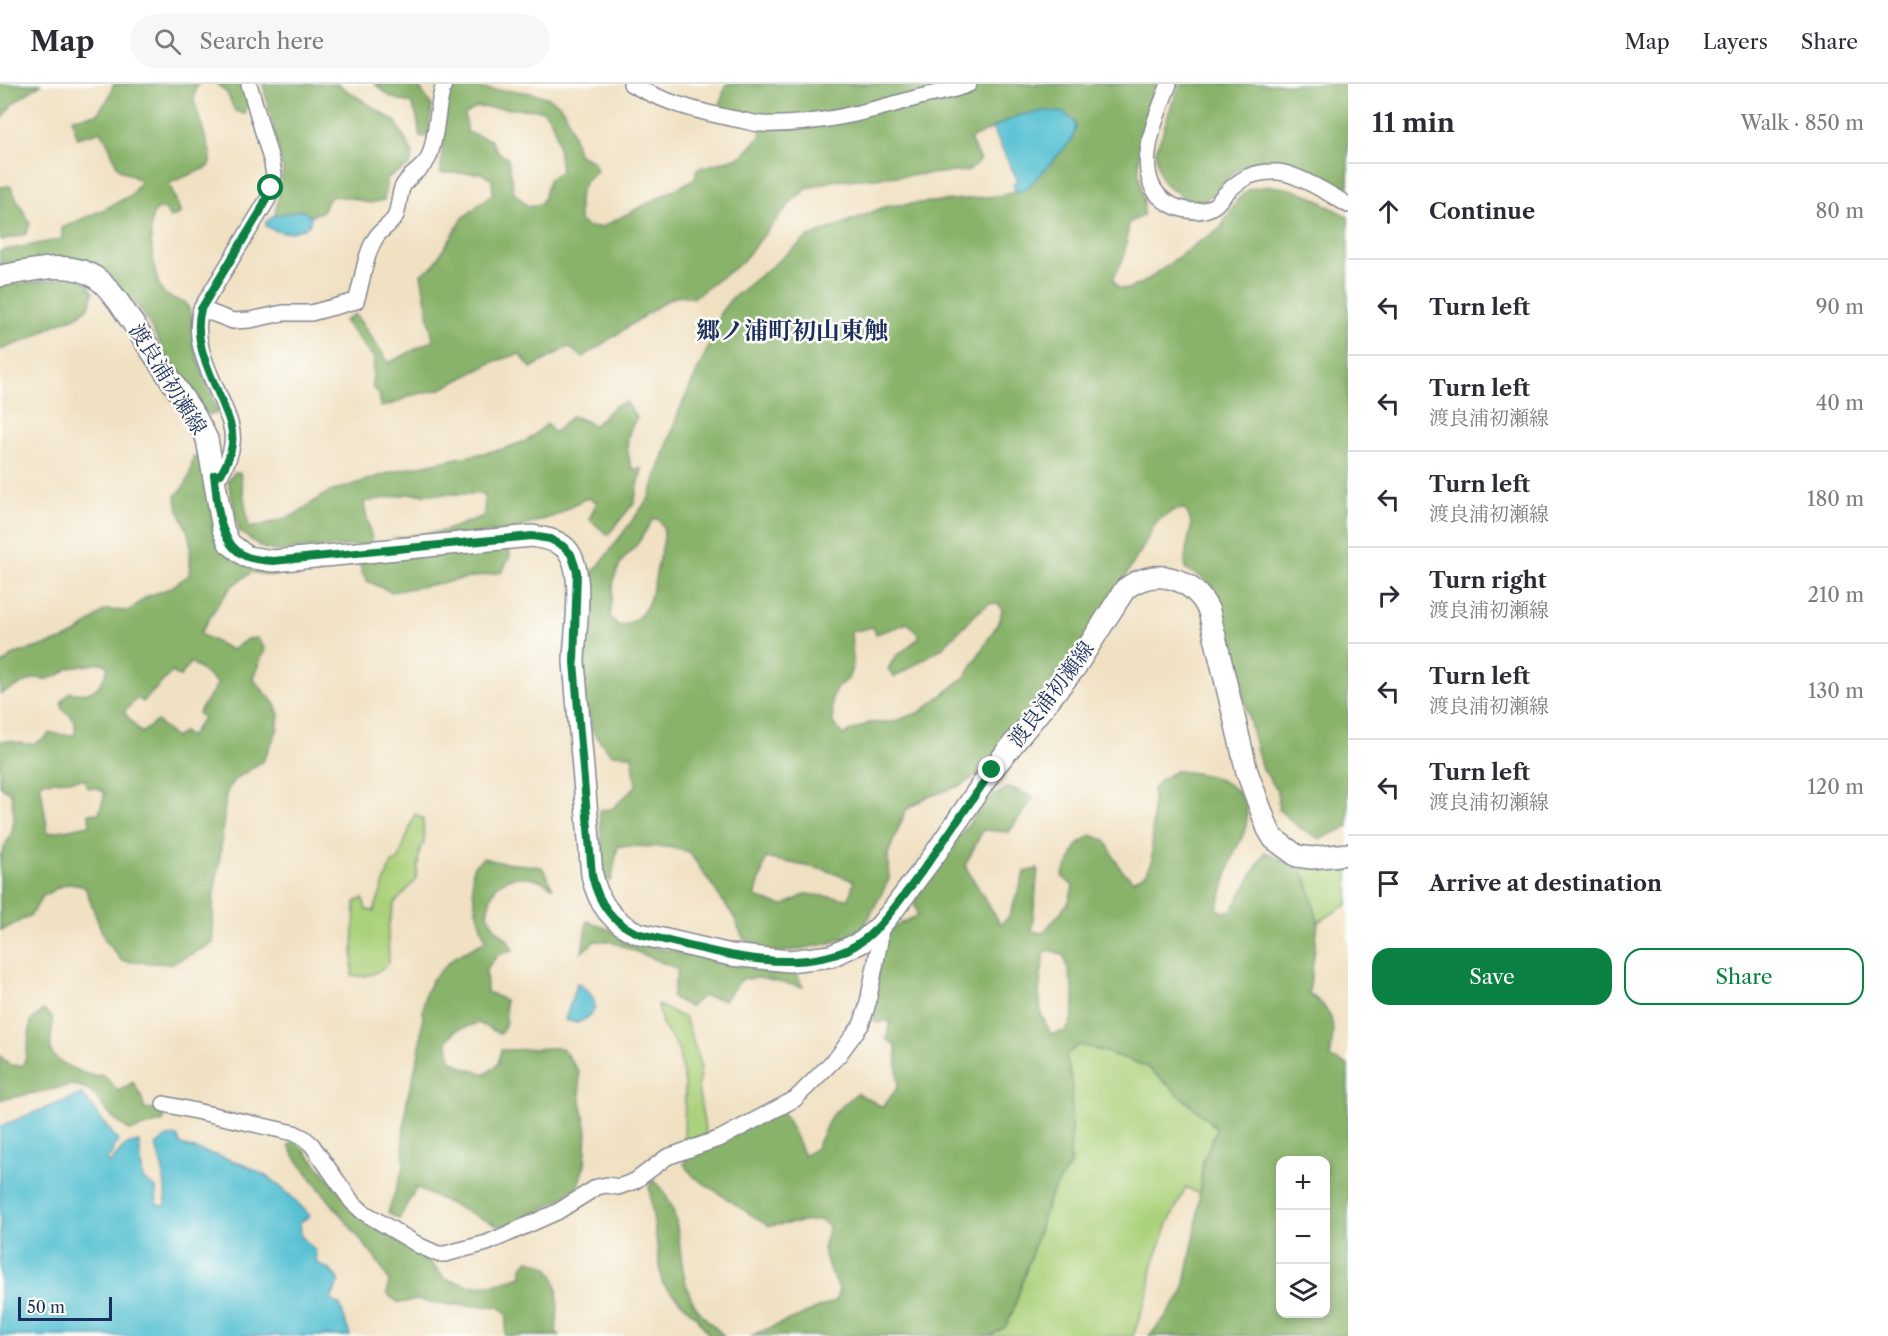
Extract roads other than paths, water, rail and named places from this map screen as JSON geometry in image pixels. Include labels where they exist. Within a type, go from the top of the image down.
[{"type":"main road","name":"渡良浦初瀬線","points":[[0,276],[58,267],[73,269],[98,279],[118,301],[195,416],[207,439],[223,529],[229,543],[247,557],[273,561],[532,536],[550,539],[563,546],[571,554],[577,572],[574,662],[592,875],[598,894],[608,912],[627,929],[731,955],[789,961],[831,956],[862,942],[880,926],[935,854],[992,770],[1074,669],[1125,590],[1134,583],[1146,579],[1170,578],[1184,582],[1204,600],[1209,611],[1247,772],[1274,839],[1297,856],[1312,858],[1348,854]]},
{"type":"street","points":[[214,475],[221,474],[229,461],[232,444],[231,426],[199,338],[198,326],[201,309],[264,206],[274,175],[249,84]]},
{"type":"street","points":[[201,309],[233,321],[283,313],[311,313],[357,301],[366,260],[374,240],[396,216],[402,188],[409,176],[428,160],[440,94],[444,84]]},
{"type":"street","points":[[631,84],[658,99],[709,114],[760,124],[849,116],[922,96],[944,93],[969,84]]},
{"type":"street","points":[[1169,84],[1155,121],[1148,151],[1150,180],[1155,191],[1165,202],[1188,210],[1202,210],[1213,207],[1242,178],[1260,173],[1280,172],[1296,177],[1348,205]]},
{"type":"street","points":[[164,1104],[294,1133],[304,1138],[312,1145],[352,1202],[363,1212],[438,1254],[487,1244],[557,1212],[597,1187],[607,1185],[618,1187],[635,1181],[667,1157],[721,1138],[795,1099],[838,1056],[861,1024],[867,1007],[880,941],[880,926]]},
{"type":"water","points":[[1046,111],[1064,113],[1074,121],[1076,128],[1072,140],[1026,189],[1016,192],[1013,184],[1018,181],[992,128],[1020,115]]},
{"type":"water","points":[[301,210],[311,216],[309,225],[304,228],[282,232],[266,226],[266,222],[275,215]]},
{"type":"water","points":[[577,983],[589,993],[595,1004],[591,1014],[577,1023],[565,1020]]},
{"type":"water","points":[[82,1094],[118,1141],[107,1161],[109,1164],[126,1145],[139,1142],[143,1179],[156,1188],[157,1205],[166,1206],[164,1175],[156,1145],[167,1137],[177,1136],[181,1145],[249,1167],[269,1178],[285,1191],[310,1216],[300,1222],[301,1236],[315,1250],[317,1263],[331,1271],[339,1280],[331,1300],[340,1305],[350,1336],[0,1336],[0,1126]]},
{"type":"district","name":"郷ノ浦町初山東触","points":[[792,330]]}]
